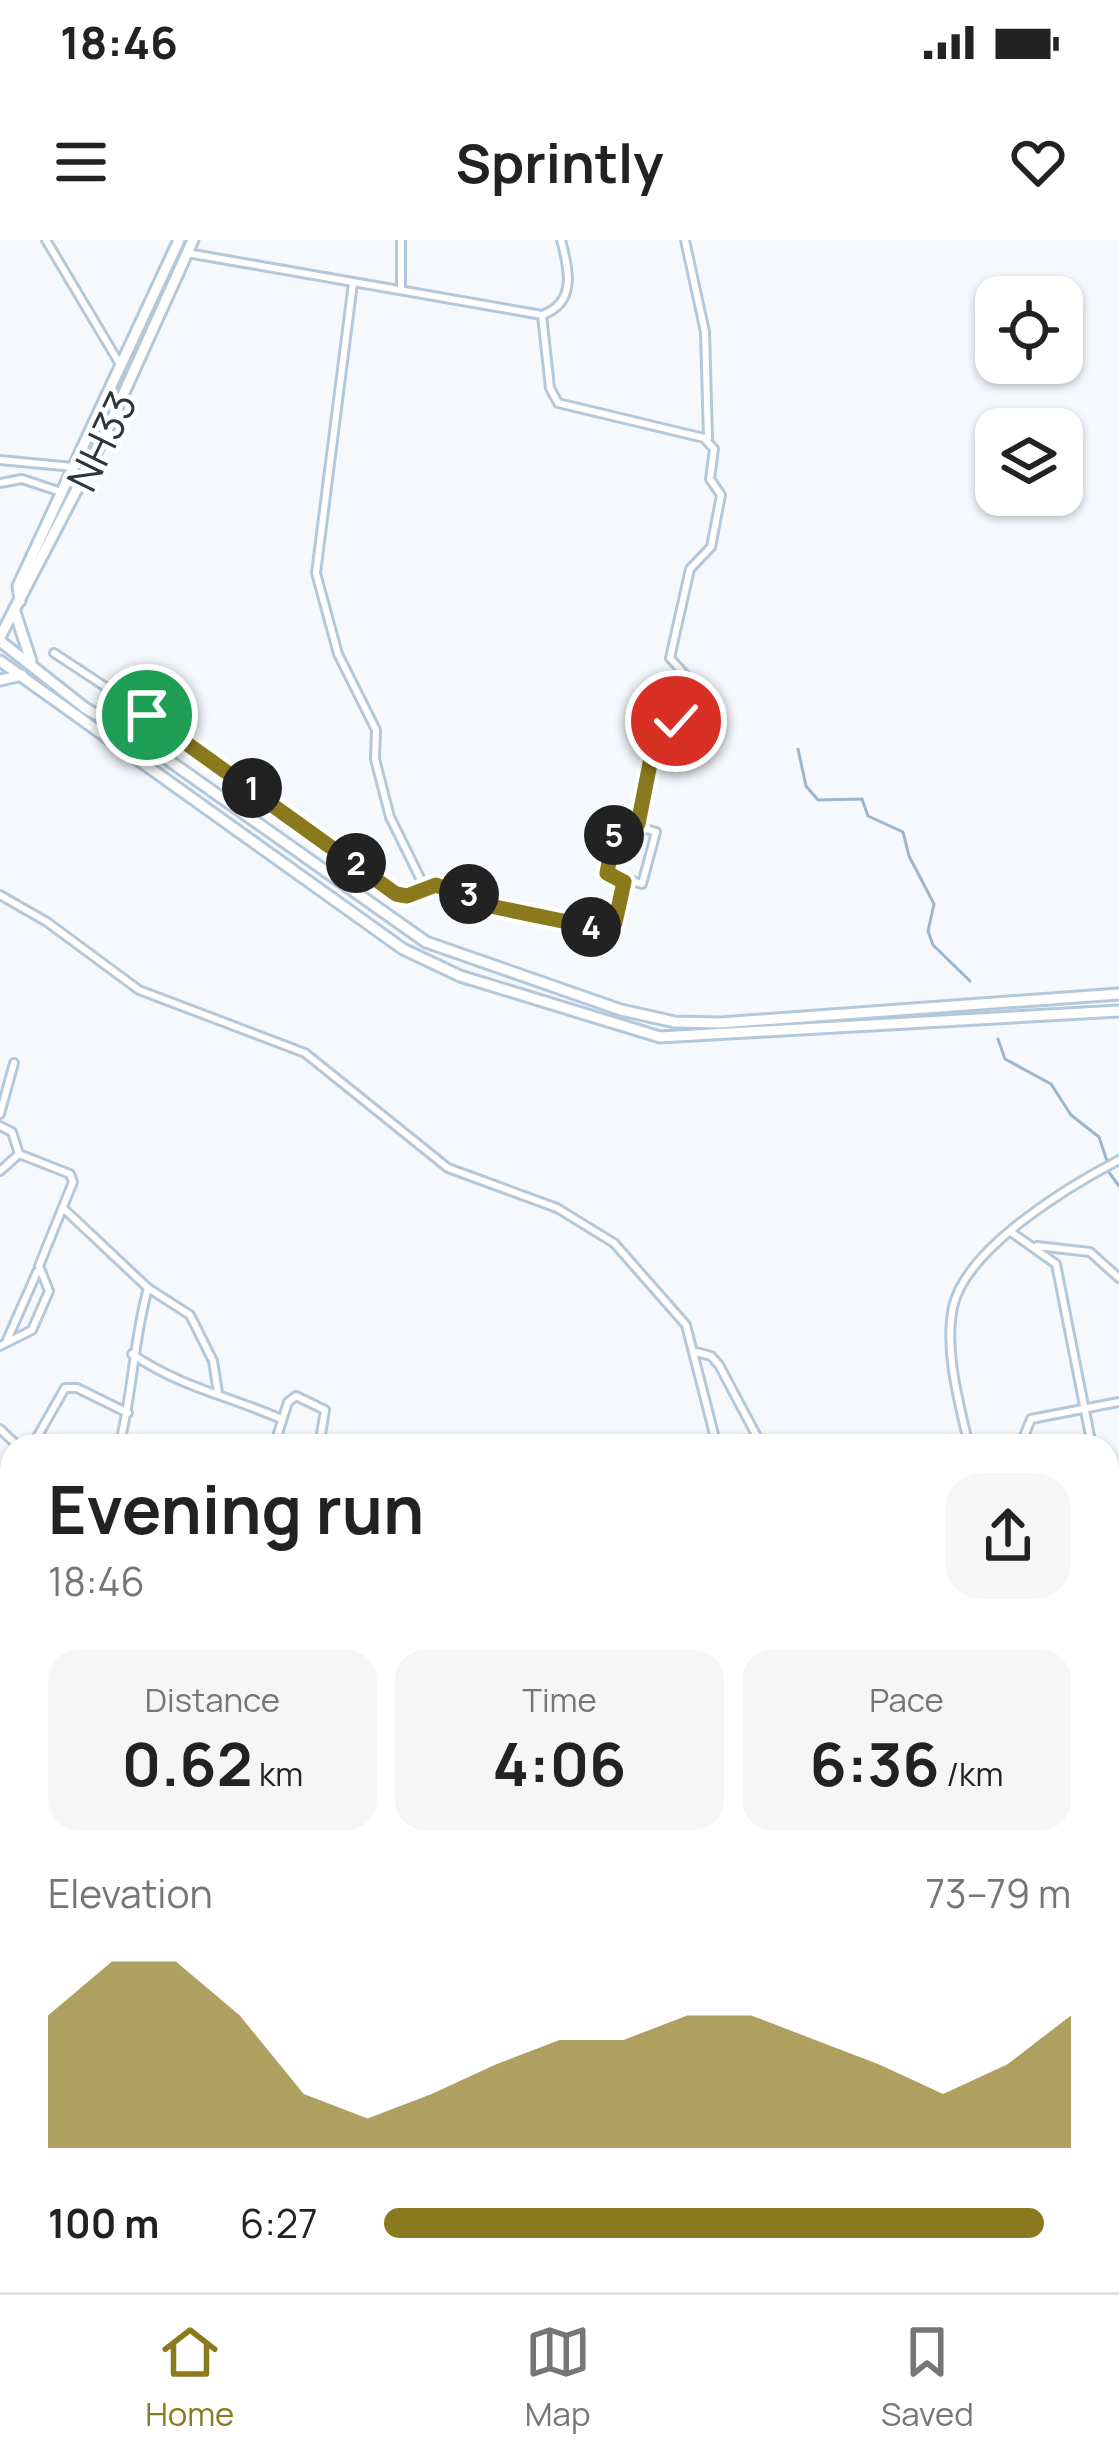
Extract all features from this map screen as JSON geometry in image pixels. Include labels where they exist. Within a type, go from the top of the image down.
[{"type":"main road","points":[[33,665],[17,605],[18,586],[123,369],[179,240]]},
{"type":"main road","name":"NH33","points":[[0,639],[104,437],[193,240]]},
{"type":"main road","points":[[0,639],[86,708],[137,738],[426,942],[621,1010],[675,1022],[720,1023],[1119,994]]},
{"type":"main road","points":[[0,661],[403,949],[460,976],[660,1037],[1119,1011]]},
{"type":"main road","points":[[0,680],[22,675]]},
{"type":"street","points":[[46,240],[123,369]]},
{"type":"street","points":[[400,290],[401,240]]},
{"type":"street","points":[[187,253],[542,315],[560,306],[568,290],[561,240]]},
{"type":"street","points":[[638,824],[657,728],[681,716],[688,677],[670,658],[690,569],[711,547],[721,498],[710,478],[714,449],[707,439],[705,332],[685,240]]},
{"type":"street","points":[[353,283],[316,573],[338,654],[376,730],[375,759],[390,817],[424,886]]},
{"type":"street","points":[[542,315],[552,393],[563,407],[707,439]]},
{"type":"street","points":[[0,460],[73,467]]},
{"type":"street","points":[[0,483],[22,479],[61,492]]},
{"type":"street","points":[[54,653],[159,722],[396,894],[407,896],[436,885],[490,906],[606,930],[615,923],[624,882]]},
{"type":"street","points":[[622,822],[638,824],[656,832],[648,877],[639,884],[607,873],[615,830],[622,822]]},
{"type":"street","points":[[0,896],[47,922],[139,990],[209,1021],[267,1036],[305,1053],[461,1176],[557,1208],[614,1243],[675,1310],[695,1352],[715,1434]]},
{"type":"street","points":[[0,1114],[14,1064]]},
{"type":"street","points":[[0,1126],[12,1132],[19,1154]]},
{"type":"street","points":[[0,1171],[19,1154]]},
{"type":"street","points":[[4,1343],[73,1182],[70,1174],[19,1154]]},
{"type":"street","points":[[967,1434],[951,1344],[953,1308],[968,1276],[1012,1232],[1118,1160]]},
{"type":"street","points":[[63,1208],[148,1288],[194,1320],[212,1361],[218,1393]]},
{"type":"street","points":[[1012,1232],[1056,1264],[1091,1434]]},
{"type":"street","points":[[1033,1246],[1090,1252],[1119,1278]]},
{"type":"street","points":[[4,1343],[28,1336],[48,1294],[38,1269]]},
{"type":"street","points":[[122,1434],[132,1354],[148,1288]]},
{"type":"street","points":[[695,1352],[711,1356],[719,1365],[756,1434]]},
{"type":"street","points":[[132,1354],[180,1385],[218,1393],[281,1419]]},
{"type":"street","points":[[36,1434],[54,1399],[69,1387],[128,1413]]},
{"type":"street","points":[[277,1434],[293,1396],[316,1403],[327,1416],[322,1434]]},
{"type":"street","points":[[1025,1434],[1031,1419],[1119,1402]]},
{"type":"waterway","points":[[798,749],[806,786],[818,800],[862,799],[868,816],[903,832],[909,856],[934,904],[928,931],[933,945],[970,981]]},
{"type":"waterway","points":[[998,1039],[1005,1059],[1051,1084],[1071,1115],[1099,1137],[1107,1161]]},
{"type":"waterway","points":[[1108,1171],[1119,1186]]},
{"type":"route","points":[[147,715],[396,894],[407,896],[436,885],[490,906],[606,930],[615,923],[624,882],[607,873],[615,830],[622,822],[638,824],[657,728],[676,721]]}]
